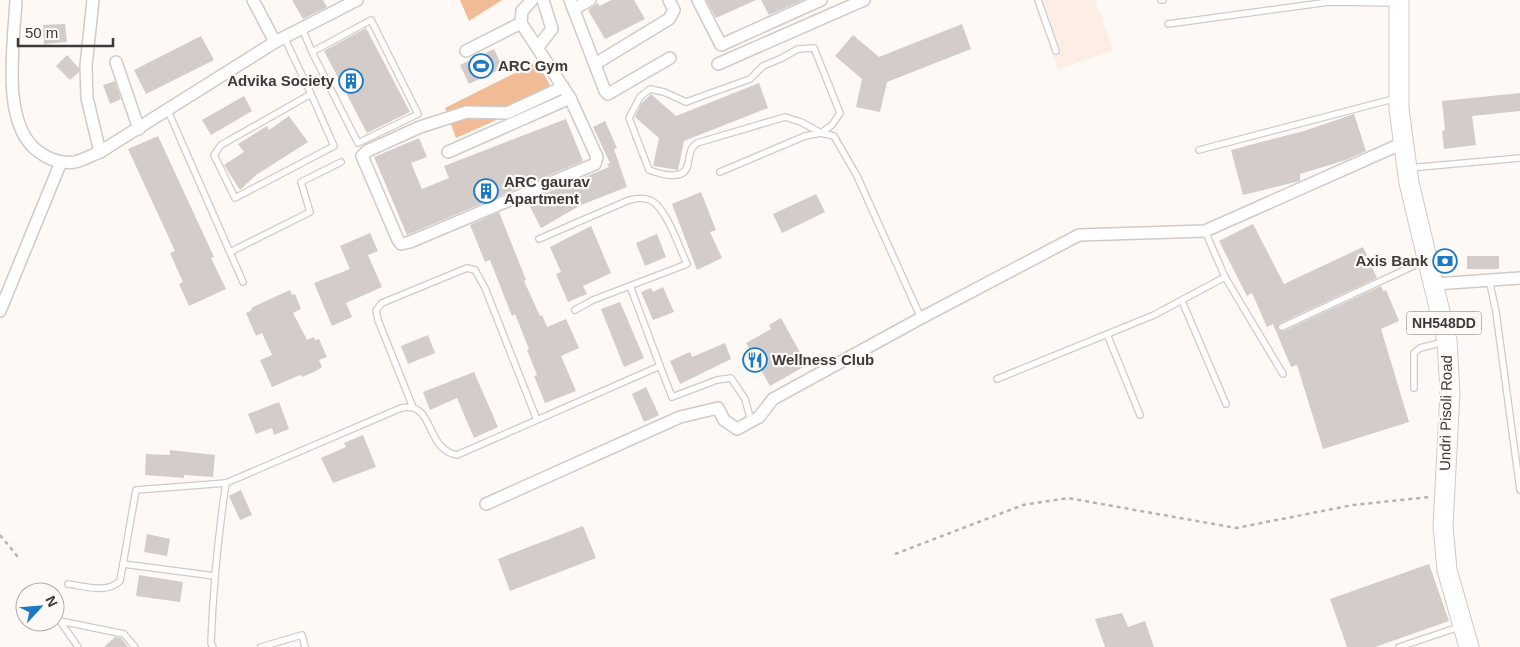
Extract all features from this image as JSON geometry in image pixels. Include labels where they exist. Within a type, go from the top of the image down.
[{"type":"highway","name":"Undri Pisoli Road","points":[[1399,2],[1399,98],[1407,168],[1447,341],[1450,392],[1443,526],[1447,570],[1469,647]]},
{"type":"street","points":[[16,0],[12,100],[18,124],[31,147],[47,158],[60,162],[76,162],[100,152],[280,39],[357,0]]},
{"type":"street","points":[[93,0],[86,66],[87,98],[100,152]]},
{"type":"street","points":[[253,0],[280,39]]},
{"type":"street","points":[[532,0],[522,11],[521,23],[538,47],[564,87],[570,98],[597,157],[595,164],[410,242],[401,244],[362,156],[367,151],[439,121],[467,112],[507,113],[564,87]]},
{"type":"street","points":[[538,47],[552,29],[543,0]]},
{"type":"street","points":[[590,0],[572,5],[605,91],[611,94],[670,58]]},
{"type":"street","points":[[595,64],[669,19],[674,10],[669,0]]},
{"type":"street","points":[[698,0],[721,45],[821,0]]},
{"type":"street","points":[[718,64],[841,4],[864,0]]},
{"type":"street","points":[[466,51],[521,23]]},
{"type":"street","points":[[116,62],[139,129]]},
{"type":"street","points":[[448,152],[570,98]]},
{"type":"street","points":[[486,504],[680,417],[703,410],[718,408],[724,420],[737,429],[751,423],[759,417],[772,400],[921,318],[1079,235],[1205,231],[1404,143]]},
{"type":"street","points":[[0,311],[60,162]]},
{"type":"street","points":[[1435,284],[1520,278]]},
{"type":"lane","points":[[1038,0],[1056,51]]},
{"type":"lane","points":[[1168,24],[1329,2],[1399,2]]},
{"type":"lane","points":[[302,28],[312,52],[358,143],[418,114],[371,20],[312,52]]},
{"type":"lane","points":[[280,39],[310,94],[334,146],[234,198],[214,155],[221,145],[310,94]]},
{"type":"lane","points":[[720,172],[805,136],[822,133],[832,126],[840,113],[814,48],[798,49],[763,66],[750,79],[686,102],[664,92],[650,90],[640,97],[629,118],[649,170],[669,176],[681,173],[688,166],[688,157],[693,146],[716,136],[785,117],[801,122],[822,133],[834,136],[857,176],[921,318]]},
{"type":"lane","points":[[1199,150],[1399,98]]},
{"type":"lane","points":[[168,111],[243,282]]},
{"type":"lane","points":[[1407,168],[1520,158]]},
{"type":"lane","points":[[230,252],[310,212],[301,182],[341,162]]},
{"type":"lane","points":[[539,239],[629,200],[641,198],[652,201],[662,211],[687,264],[575,310]]},
{"type":"lane","points":[[1205,231],[1225,277],[1283,374]]},
{"type":"lane","points":[[1282,327],[1428,259]]},
{"type":"lane","points":[[537,420],[485,288],[475,270],[467,268],[382,303],[376,310],[378,320],[412,405],[421,410],[438,444],[446,453],[457,454],[537,420],[660,366]]},
{"type":"lane","points":[[997,379],[1154,315],[1225,277]]},
{"type":"lane","points":[[1489,280],[1496,312],[1520,490]]},
{"type":"lane","points":[[630,286],[672,397],[722,378],[731,378],[745,399],[751,423]]},
{"type":"lane","points":[[1182,300],[1226,404]]},
{"type":"lane","points":[[1107,334],[1140,415]]},
{"type":"lane","points":[[1414,388],[1414,353],[1420,348],[1447,341]]},
{"type":"lane","points":[[68,584],[101,588],[116,586],[120,581],[136,490],[226,483],[412,405]]},
{"type":"lane","points":[[219,647],[212,645],[215,576],[226,483]]},
{"type":"lane","points":[[123,564],[215,576]]},
{"type":"lane","points":[[78,647],[60,621],[124,634],[135,647]]},
{"type":"lane","points":[[1399,647],[1462,626]]},
{"type":"lane","points":[[260,647],[302,634],[306,647]]},
{"type":"path","points":[[895,554],[1023,505],[1068,498],[1236,528],[1353,505],[1444,496]]},
{"type":"path","points":[[0,535],[18,557]]},
{"type":"shaded area","points":[[460,0],[502,0],[469,21]]},
{"type":"shaded area","points":[[1033,0],[1095,0],[1113,50],[1058,70]]},
{"type":"shaded area","points":[[537,62],[555,94],[456,138],[445,108]]},
{"type":"building","points":[[292,0],[323,0],[327,7],[303,19]]},
{"type":"building","points":[[611,0],[634,0],[645,19],[605,39],[588,10],[598,3],[600,6]]},
{"type":"building","points":[[706,0],[756,0],[716,18]]},
{"type":"building","points":[[761,0],[803,0],[769,15]]},
{"type":"building","points":[[65,24],[67,42],[44,44],[43,25]]},
{"type":"building","points":[[962,24],[971,49],[887,82],[880,112],[856,107],[862,79],[835,56],[853,35],[879,57]]},
{"type":"building","name":"Advika Society","points":[[366,28],[410,112],[367,133],[324,51]]},
{"type":"building","points":[[201,36],[214,60],[146,94],[134,70]]},
{"type":"building","name":"ARC Gym","points":[[494,49],[503,68],[469,84],[460,65]]},
{"type":"building","points":[[67,55],[79,68],[79,72],[70,80],[56,66]]},
{"type":"building","points":[[115,81],[121,99],[110,104],[103,85]]},
{"type":"building","points":[[759,83],[768,108],[684,141],[678,170],[653,166],[659,138],[635,117],[641,104],[651,94],[676,116]]},
{"type":"building","points":[[1520,93],[1520,111],[1472,116],[1476,145],[1444,149],[1442,131],[1445,130],[1442,101]]},
{"type":"building","points":[[244,96],[252,111],[211,135],[202,120]]},
{"type":"building","points":[[1354,114],[1366,151],[1346,160],[1300,174],[1300,181],[1243,195],[1231,150],[1304,131]]},
{"type":"building","points":[[289,116],[308,142],[256,175],[240,190],[224,165],[244,152],[238,144],[267,126],[269,130]]},
{"type":"building","points":[[566,119],[583,161],[407,235],[374,157],[419,138],[427,157],[411,163],[422,189],[449,178],[444,166]]},
{"type":"building","points":[[605,121],[617,148],[614,149],[627,187],[581,205],[541,228],[527,201],[609,167],[607,164],[610,163],[593,127]]},
{"type":"building","points":[[158,136],[214,257],[211,258],[226,289],[189,306],[179,284],[183,282],[170,253],[175,251],[128,149]]},
{"type":"building","points":[[701,192],[716,230],[710,232],[722,258],[697,270],[672,204]]},
{"type":"building","points":[[816,194],[825,212],[782,233],[773,214]]},
{"type":"building","points":[[499,212],[526,280],[524,281],[540,316],[542,315],[547,327],[566,319],[579,348],[561,356],[576,391],[545,403],[534,376],[537,375],[527,350],[529,349],[515,314],[512,316],[490,260],[485,262],[470,225]]},
{"type":"building","points":[[1253,224],[1284,284],[1363,247],[1377,278],[1280,323],[1278,329],[1284,331],[1381,286],[1383,291],[1386,290],[1399,321],[1381,329],[1409,422],[1323,449],[1297,365],[1291,367],[1273,324],[1267,327],[1252,293],[1247,296],[1219,241]]},
{"type":"building","points":[[591,226],[611,273],[583,286],[587,294],[568,302],[556,274],[561,272],[550,247]]},
{"type":"building","points":[[370,233],[378,251],[368,255],[382,287],[346,303],[352,317],[332,326],[314,283],[350,269],[340,246]]},
{"type":"building","points":[[657,234],[666,257],[645,266],[636,243]]},
{"type":"building","points":[[1467,256],[1499,256],[1499,269],[1467,269]]},
{"type":"building","points":[[663,287],[674,312],[653,320],[641,292],[651,288],[653,292]]},
{"type":"building","points":[[290,290],[292,295],[295,294],[301,309],[293,313],[307,340],[314,337],[315,340],[319,339],[327,357],[319,360],[322,367],[314,372],[302,377],[300,375],[272,387],[260,360],[272,355],[262,333],[256,336],[246,313],[252,310],[251,308]]},
{"type":"building","points":[[620,302],[644,358],[624,367],[601,309]]},
{"type":"building","points":[[781,318],[807,365],[770,386],[746,343],[771,329],[769,325]]},
{"type":"building","points":[[428,335],[435,353],[408,364],[401,346]]},
{"type":"building","points":[[725,343],[731,359],[680,384],[670,361],[690,352],[692,357]]},
{"type":"building","points":[[474,372],[498,427],[474,438],[457,398],[430,410],[423,392]]},
{"type":"building","points":[[646,387],[659,415],[644,422],[632,394]]},
{"type":"building","points":[[279,402],[289,429],[274,435],[272,428],[256,434],[248,414]]},
{"type":"building","points":[[363,435],[376,467],[333,483],[321,458],[346,447],[344,443]]},
{"type":"building","points":[[170,450],[215,455],[213,477],[184,475],[184,478],[145,475],[146,454],[170,455]]},
{"type":"building","points":[[241,490],[252,515],[240,520],[229,496]]},
{"type":"building","points":[[583,526],[596,558],[510,591],[498,559]]},
{"type":"building","points":[[147,534],[170,539],[167,556],[144,552]]},
{"type":"building","points":[[1429,564],[1449,621],[1375,647],[1347,647],[1330,599]]},
{"type":"building","points":[[139,575],[183,582],[180,602],[136,596]]},
{"type":"building","points":[[1122,613],[1128,627],[1145,621],[1154,647],[1105,647],[1095,619]]},
{"type":"building","points":[[115,637],[121,638],[128,647],[104,647]]},
{"type":"place","name":"ARC Gym","points":[[481,66]]},
{"type":"place","name":"Advika Society","points":[[351,81]]},
{"type":"place","name":"ARC gaurav Apartment","points":[[486,191]]},
{"type":"place","name":"Axis Bank","points":[[1445,261]]},
{"type":"place","name":"Wellness Club","points":[[755,360]]}]
